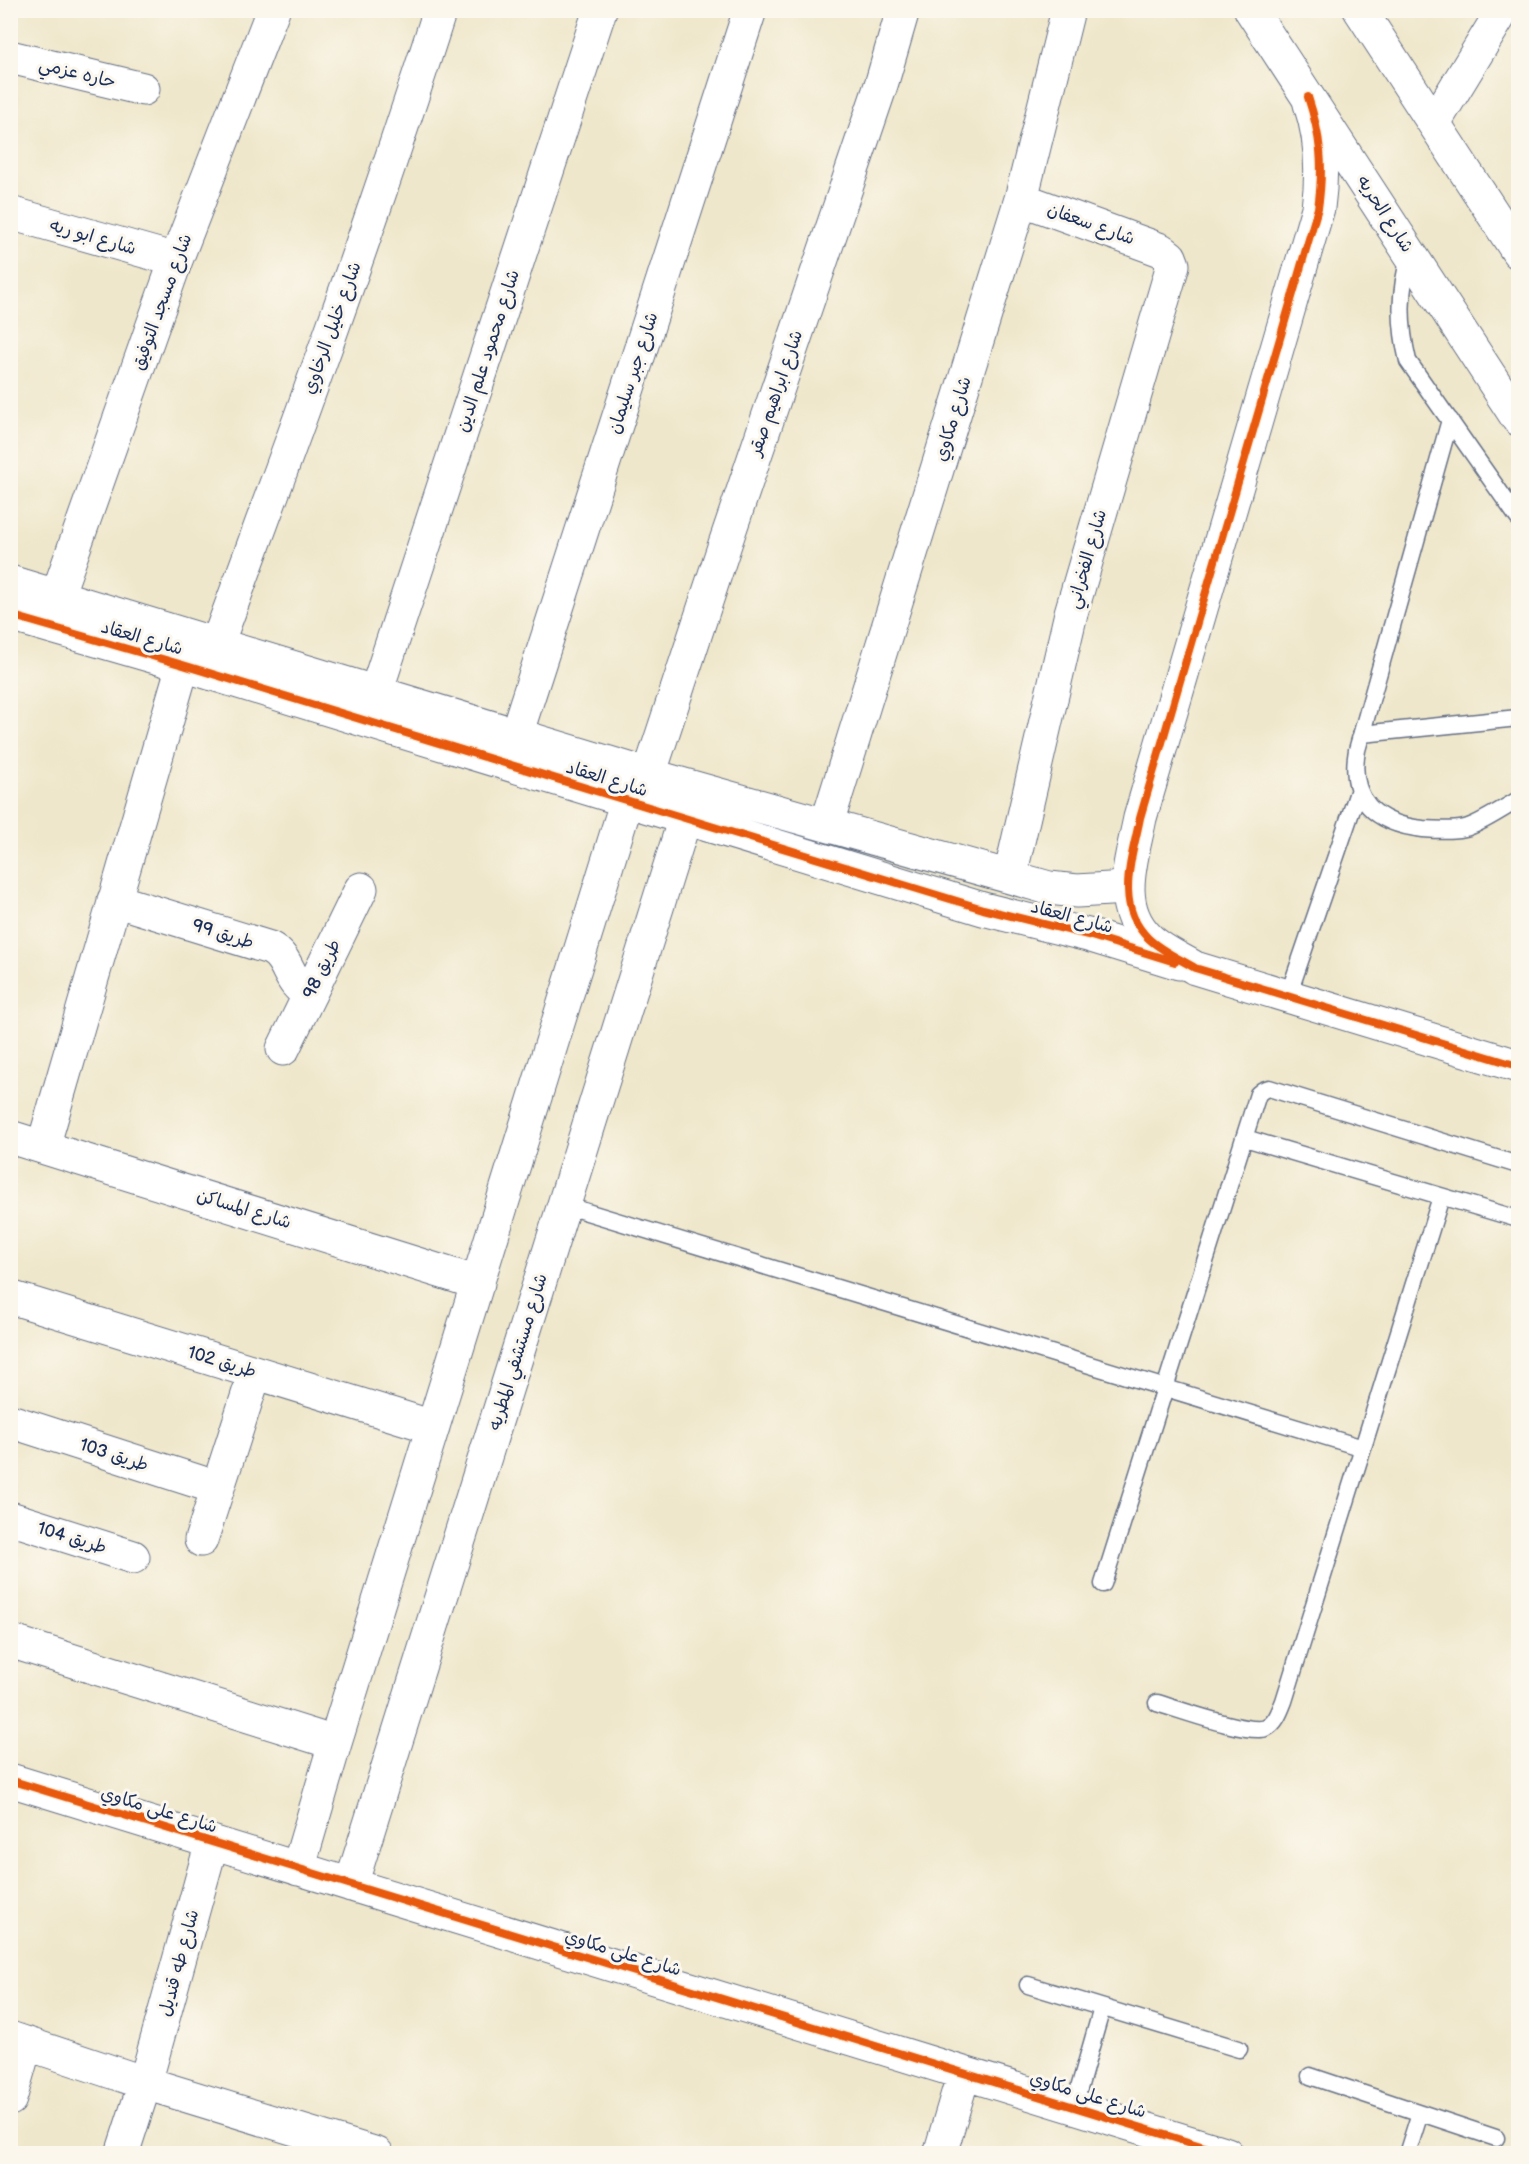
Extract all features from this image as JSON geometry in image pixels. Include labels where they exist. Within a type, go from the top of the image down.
[{"type":"street","name":"شارع مسجد التوفيق","points":[[57,596],[176,260],[273,10]]},
{"type":"street","name":"شارع خليل الرخاوي","points":[[217,644],[357,258],[441,10]]},
{"type":"street","name":"شارع محمود علم الدين","points":[[376,692],[600,10]]},
{"type":"street","name":"شارع جبر سليمان","points":[[516,735],[750,10]]},
{"type":"street","name":"شارع ابراهيم صقر","points":[[649,775],[882,82],[903,10]]},
{"type":"street","name":"شارع مكاوي","points":[[827,824],[1021,199],[1068,10]]},
{"type":"street","name":"شارع الحريه","points":[[1251,10],[1518,418]]},
{"type":"street","points":[[1360,10],[1518,252]]},
{"type":"street","points":[[1434,123],[1503,10]]},
{"type":"street","name":"حاره عزمي","points":[[10,57],[143,89]]},
{"type":"street","points":[[1308,97],[1317,124],[1321,152],[1322,181],[1318,208],[1140,818],[1126,888],[1133,921],[1149,940],[1195,968],[1518,1066]]},
{"type":"street","name":"شارع سعفان","points":[[1021,199],[1161,250]]},
{"type":"street","name":"شارع ابو ريه","points":[[10,213],[176,260]]},
{"type":"street","name":"شارع الفخراني","points":[[1010,876],[1071,613],[1172,275],[1173,265],[1170,257],[1161,250]]},
{"type":"street","name":"شارع العقاد","points":[[10,582],[649,775],[1049,888],[1077,891],[1126,888]]},
{"type":"street","name":"شارع العقاد","points":[[10,615],[183,665],[983,909],[1088,935],[1195,968]]},
{"type":"street","points":[[43,1147],[183,665]]},
{"type":"street","points":[[298,1869],[627,800]]},
{"type":"street","name":"شارع مستشفي المطريه","points":[[351,1885],[686,818]]},
{"type":"street","name":"طريق 98","points":[[283,1049],[362,889]]},
{"type":"street","name":"طريق 99","points":[[114,900],[270,948],[279,953],[290,977],[300,990],[310,994]]},
{"type":"street","name":"شارع المساكن","points":[[10,1137],[478,1283]]},
{"type":"street","name":"طريق 102","points":[[10,1297],[433,1427]]},
{"type":"street","points":[[201,1540],[255,1372]]},
{"type":"street","name":"طريق 103","points":[[10,1421],[218,1488]]},
{"type":"street","name":"طريق 104","points":[[10,1518],[133,1557]]},
{"type":"street","points":[[10,1641],[335,1743]]},
{"type":"street","name":"شارع على مكاوي","points":[[10,1780],[1227,2154]]},
{"type":"street","name":"شارع طه قنديل","points":[[122,2154],[145,2083],[212,1842]]},
{"type":"street","points":[[10,2099],[18,2040],[145,2083],[377,2154]]},
{"type":"street","points":[[940,2154],[964,2073]]},
{"type":"lane","points":[[1410,254],[1401,295],[1403,339],[1408,361],[1518,518]]},
{"type":"lane","points":[[1450,420],[1354,763],[1355,776],[1366,803],[1378,815],[1392,823],[1408,827],[1437,830],[1466,828],[1518,800]]},
{"type":"lane","points":[[1362,734],[1518,718]]},
{"type":"lane","points":[[1288,996],[1359,789]]},
{"type":"lane","points":[[1103,1584],[1258,1094],[1269,1088],[1518,1165]]},
{"type":"lane","points":[[1245,1138],[1518,1219]]},
{"type":"lane","points":[[1157,1703],[1249,1730],[1266,1728],[1276,1719],[1284,1701],[1441,1197]]},
{"type":"lane","points":[[564,1205],[1363,1448]]},
{"type":"lane","points":[[1028,1985],[1239,2049]]},
{"type":"lane","points":[[1074,2106],[1102,2008]]},
{"type":"lane","points":[[1310,2076],[1496,2138]]},
{"type":"lane","points":[[1407,2154],[1420,2113]]},
{"type":"cycle path","points":[[1308,97],[1316,125],[1320,152],[1321,179],[1318,208],[1140,818],[1128,881],[1131,911],[1148,938],[1195,968],[1518,1066]]},
{"type":"cycle path","points":[[10,615],[183,665],[983,909],[1088,935],[1175,962]]},
{"type":"cycle path","points":[[10,1780],[1227,2154]]}]
